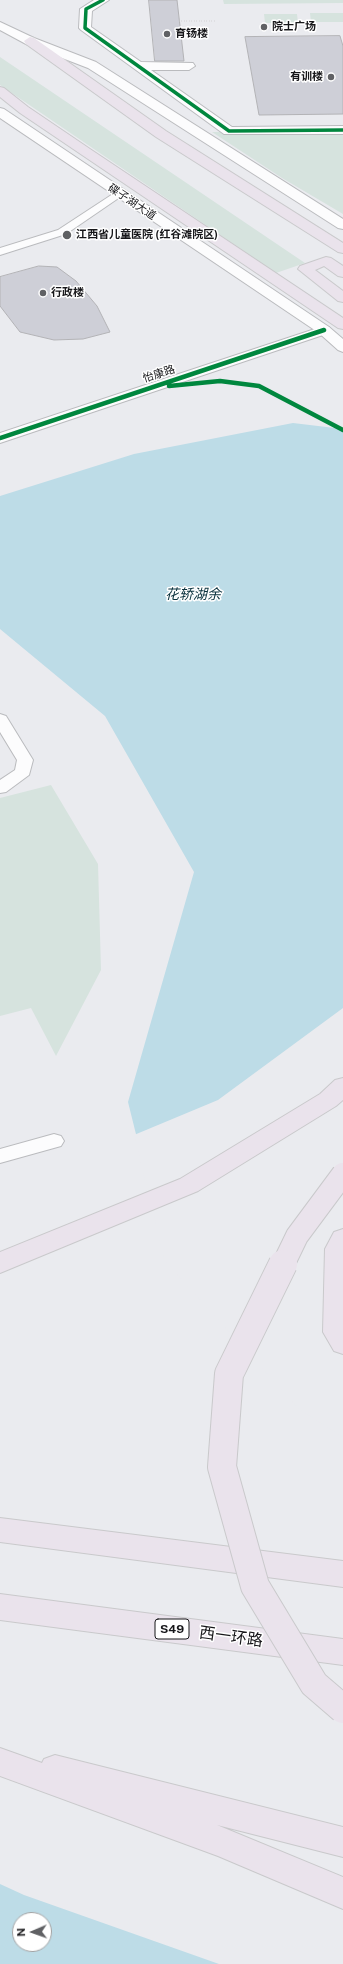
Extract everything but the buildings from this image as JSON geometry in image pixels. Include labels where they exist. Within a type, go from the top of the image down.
[{"type":"highway","points":[[30,41],[161,134],[343,249]]},
{"type":"highway","points":[[0,91],[24,110],[343,326]]},
{"type":"highway","points":[[343,273],[326,261],[305,269],[343,298]]},
{"type":"highway","points":[[0,1263],[189,1185],[328,1100],[343,1086]]},
{"type":"highway","points":[[343,1174],[297,1236],[229,1374],[222,1467],[255,1586],[314,1684],[343,1708]]},
{"type":"highway","points":[[343,1239],[338,1249],[336,1332],[343,1344]]},
{"type":"highway","points":[[0,1530],[343,1574]]},
{"type":"highway","name":"西一环路","points":[[0,1607],[343,1652]]},
{"type":"highway","points":[[0,1754],[343,1842]]},
{"type":"highway","points":[[0,1762],[222,1842],[343,1893]]},
{"type":"main road","points":[[103,0],[86,9],[85,28],[229,131],[343,130]]},
{"type":"main road","points":[[0,25],[30,41],[92,65],[343,225]]},
{"type":"main road","points":[[139,66],[189,66]]},
{"type":"main road","name":"碟子湖大道","points":[[0,112],[324,330],[343,347]]},
{"type":"main road","name":"怡康路","points":[[0,438],[324,330]]},
{"type":"lane","points":[[0,252],[62,232],[119,193]]},
{"type":"lane","points":[[0,719],[25,760],[23,772],[0,788]]},
{"type":"lane","points":[[0,1156],[54,1141]]},
{"type":"path","points":[[179,21],[215,21]]},
{"type":"shaded area","points":[[223,0],[343,0],[343,3],[224,4]]},
{"type":"shaded area","points":[[310,13],[343,13],[343,22],[311,22]]},
{"type":"shaded area","points":[[264,14],[297,14],[298,23],[265,23]]},
{"type":"shaded area","points":[[0,57],[305,263],[276,273],[0,85]]},
{"type":"shaded area","points":[[343,131],[343,214],[282,178],[212,132]]},
{"type":"shaded area","points":[[51,785],[98,864],[101,970],[56,1056],[31,1008],[0,1016],[0,798]]},
{"type":"water","name":"花轿湖余","points":[[293,423],[343,429],[343,1435],[167,1259],[128,1102],[194,872],[105,716],[0,629],[0,496],[134,454]]},
{"type":"water","points":[[0,1884],[24,1895],[219,1964],[0,1964]]},
{"type":"pier","points":[[343,1008],[343,1437],[299,1409],[165,1261],[134,1135],[218,1100]]},
{"type":"cycle path","points":[[103,0],[86,9],[85,28],[229,131],[343,130]]},
{"type":"cycle path","points":[[0,438],[324,330]]},
{"type":"cycle path","points":[[169,386],[220,381],[259,386],[343,430]]},
{"type":"place","name":"院士广场","points":[[264,27]]},
{"type":"place","name":"育钖楼","points":[[167,34]]},
{"type":"place","name":"有训楼","points":[[331,77]]},
{"type":"place","name":"江西省儿童医院 (红谷滩院区)","points":[[67,235]]},
{"type":"place","name":"行政楼","points":[[43,293]]}]
